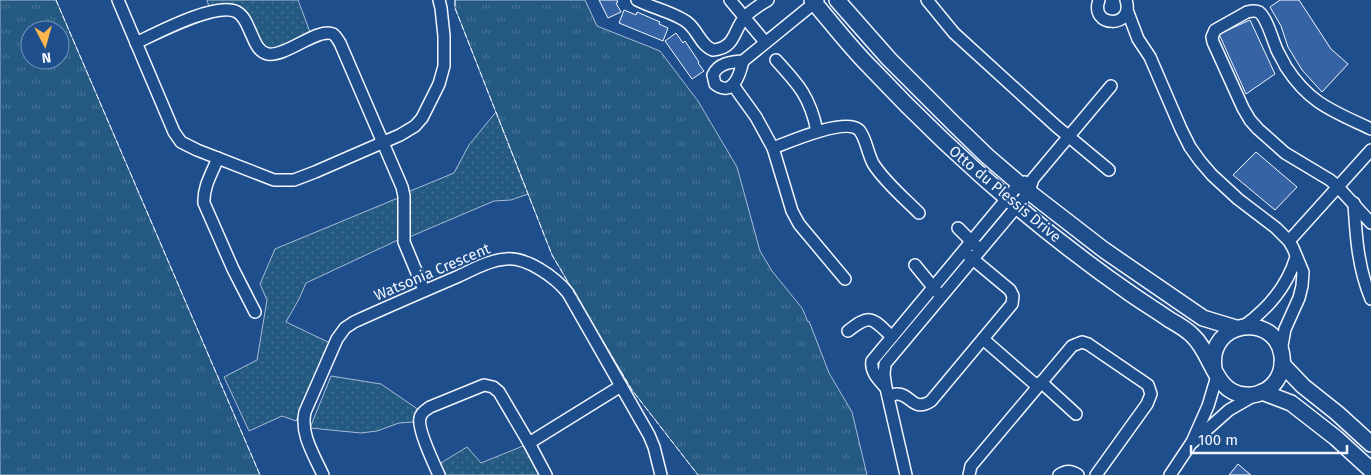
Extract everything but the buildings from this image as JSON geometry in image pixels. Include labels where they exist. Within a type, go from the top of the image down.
[{"type":"main road","name":"Otto du Plessis Drive","points":[[837,0],[889,59],[987,156],[1027,185],[1104,250],[1203,318],[1240,327],[1255,327],[1268,333],[1277,342],[1282,357],[1303,386],[1371,444]]},
{"type":"main road","name":"Otto du Plessis Drive","points":[[815,1],[857,53],[908,107],[1012,203],[1104,275],[1192,335],[1201,345],[1225,387],[1233,392],[1245,395],[1259,393],[1292,403],[1336,438],[1371,470]]},
{"type":"main road","points":[[1215,372],[1213,356],[1218,343],[1224,335],[1240,327]]},
{"type":"main road","points":[[1259,393],[1275,382],[1280,374],[1282,357]]},
{"type":"street","points":[[118,0],[177,138],[181,142],[218,158],[274,180],[286,181],[303,177],[400,135],[415,126],[422,118],[439,84],[445,59],[443,19],[439,0]]},
{"type":"street","points":[[636,0],[681,18],[689,24],[709,49],[712,50],[718,50],[731,41],[744,17],[768,0]]},
{"type":"street","points":[[730,0],[765,42]]},
{"type":"street","points":[[927,0],[954,33],[1109,170]]},
{"type":"street","points":[[1098,0],[1097,8],[1103,19],[1114,22],[1138,39]]},
{"type":"street","points":[[744,59],[739,76],[733,85],[724,88],[715,84],[714,75],[718,67],[744,59],[815,1]]},
{"type":"street","points":[[1114,22],[1122,18],[1126,5]]},
{"type":"street","points":[[1126,5],[1138,39],[1150,58],[1190,147],[1212,175],[1238,199],[1276,228],[1294,248],[1303,272],[1302,286],[1299,298],[1285,329],[1282,357]]},
{"type":"street","points":[[136,43],[205,12],[226,9],[236,11],[242,16],[256,45],[267,54],[282,52],[319,35],[332,34],[340,43],[404,196],[404,242],[424,290]]},
{"type":"street","points":[[1371,129],[1331,111],[1317,102],[1295,80],[1285,65],[1259,12],[1248,12],[1215,30],[1212,37],[1213,42],[1250,120],[1268,140],[1285,153],[1320,173],[1338,187],[1371,223]]},
{"type":"street","points":[[731,41],[744,59]]},
{"type":"street","points":[[776,60],[804,92],[813,114],[817,131]]},
{"type":"street","points":[[733,85],[756,117],[773,148],[792,211],[799,224],[845,279]]},
{"type":"street","points":[[906,475],[887,392],[884,374],[885,364],[977,255],[1012,203],[1111,86]]},
{"type":"street","points":[[773,148],[817,131],[855,128],[860,131],[873,164],[920,213]]},
{"type":"street","points":[[1289,241],[1371,150]]},
{"type":"street","points":[[218,158],[207,183],[204,203],[254,312]]},
{"type":"street","points":[[958,228],[971,241],[977,255],[1010,290],[1013,296],[1012,304],[931,401],[927,404],[918,405],[900,394],[887,392],[874,374],[872,361],[962,251],[971,241],[1012,203]]},
{"type":"street","points":[[1354,203],[1358,253],[1365,286],[1371,299]]},
{"type":"street","points":[[962,251],[977,255]]},
{"type":"street","points":[[1240,327],[1256,318],[1272,301],[1290,274],[1296,257]]},
{"type":"street","name":"Watsonia Crescent","points":[[323,475],[305,435],[305,412],[337,339],[345,328],[354,322],[424,290],[496,260],[507,259],[517,260],[537,268],[555,280],[568,293],[650,435],[661,475]]},
{"type":"street","points":[[915,265],[932,287],[942,296]]},
{"type":"street","points":[[848,331],[862,321],[872,319],[892,337]]},
{"type":"street","points":[[983,339],[1076,414]]},
{"type":"street","points":[[969,475],[968,472],[971,466],[1039,384],[1072,346],[1082,342],[1088,344],[1148,385],[1151,394],[1148,404],[1096,475]]},
{"type":"street","points":[[1170,475],[1192,442],[1208,406],[1215,372]]},
{"type":"street","points":[[439,475],[420,429],[419,419],[430,406],[484,385],[493,386],[499,392],[546,475]]},
{"type":"street","points":[[528,443],[621,386]]},
{"type":"street","points":[[1192,442],[1229,410],[1259,393]]},
{"type":"street","points":[[1059,475],[1069,471],[1078,475]]},
{"type":"green space","points":[[0,0],[56,0],[65,20],[20,20],[20,70],[70,70],[70,33],[260,475],[0,475]]},
{"type":"green space","points":[[207,0],[298,0],[310,32],[269,52],[264,49],[250,20],[209,7]]},
{"type":"green space","points":[[455,0],[585,0],[597,26],[660,51],[698,101],[737,167],[760,251],[772,271],[802,308],[809,321],[829,373],[852,412],[867,475],[698,475],[632,390],[552,255],[455,8]]},
{"type":"green space","points":[[496,112],[528,194],[511,200],[494,201],[407,238],[408,192],[454,173],[469,145]]},
{"type":"green space","points":[[398,198],[398,240],[306,283],[286,322],[330,343],[296,421],[282,416],[249,431],[224,377],[257,360],[267,300],[260,284],[275,249]]},
{"type":"green space","points":[[331,376],[381,384],[419,410],[413,422],[399,423],[377,431],[361,433],[310,428]]},
{"type":"green space","points":[[523,446],[539,475],[444,475],[441,463],[467,447],[481,463]]},
{"type":"fence","points":[[56,0],[260,475]]},
{"type":"fence","points":[[455,0],[455,8],[552,255],[632,390],[698,475]]}]
